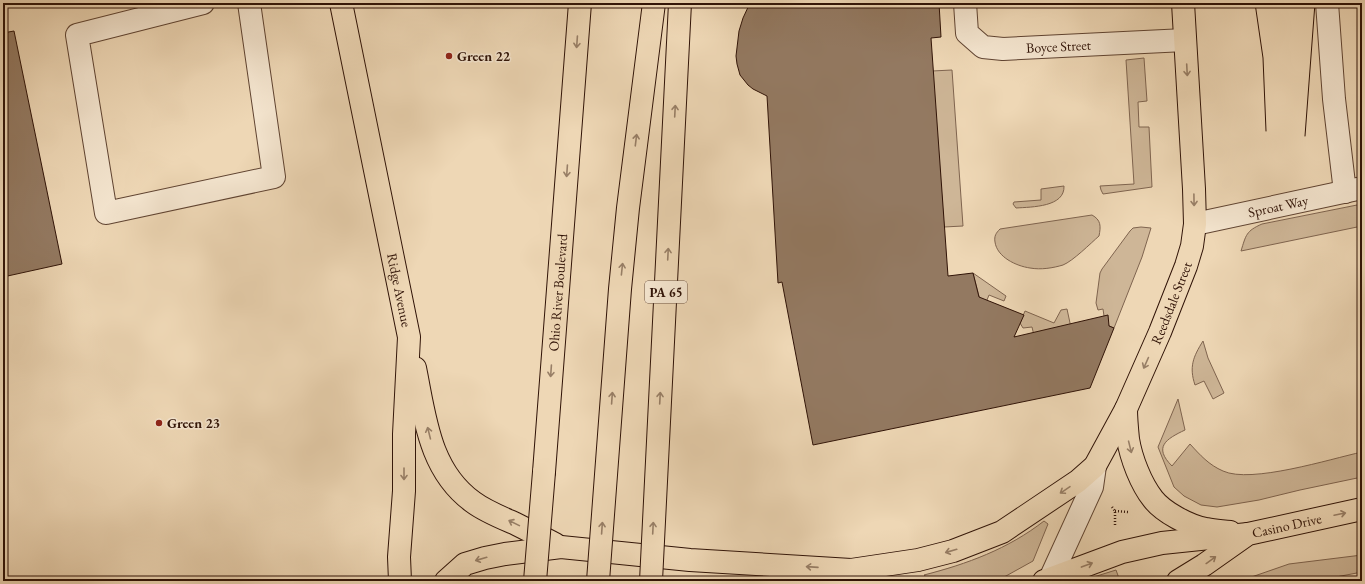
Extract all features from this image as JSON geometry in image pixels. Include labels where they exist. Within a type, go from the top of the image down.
[{"type":"main road","name":"Ridge Avenue","points":[[342,3],[409,337],[404,434],[404,491],[399,557],[400,581]]},
{"type":"main road","name":"Ohio River Boulevard","points":[[535,581],[580,3]]},
{"type":"main road","points":[[598,581],[622,267],[654,3]]},
{"type":"main road","name":"PA 65","points":[[651,581],[680,3]]},
{"type":"main road","name":"Reedsdale Street","points":[[1095,466],[1126,409],[1160,332],[1186,266],[1192,246],[1195,224],[1183,3]]},
{"type":"main road","points":[[409,337],[433,448],[445,473],[473,502],[561,548]]},
{"type":"main road","points":[[1126,409],[1128,441],[1134,462],[1146,489],[1154,501],[1173,516],[1187,523],[1206,529],[1248,534]]},
{"type":"main road","points":[[446,581],[465,564],[485,558],[505,554],[561,548],[690,560],[851,570],[925,558],[953,551],[1002,532],[1078,481],[1095,466]]},
{"type":"main road","name":"Casino Drive","points":[[1178,581],[1204,565],[1248,534],[1362,509]]},
{"type":"main road","points":[[1048,580],[1122,552],[1162,542],[1248,534]]},
{"type":"main road","points":[[851,570],[879,581]]},
{"type":"street","points":[[203,3],[77,35],[106,213],[274,177],[249,3]]},
{"type":"street","name":"Boyce Street","points":[[965,3],[967,33],[983,47],[1003,49],[1185,40]]},
{"type":"street","points":[[1327,3],[1334,98],[1354,190]]},
{"type":"street","name":"Sproat Way","points":[[1195,224],[1354,190]]},
{"type":"street","name":"Reedsdale Street","points":[[1048,580],[1092,487],[1095,466]]},
{"type":"path","points":[[1111,506],[1115,511],[1115,530]]},
{"type":"shaded area","points":[[1144,58],[1147,101],[1138,102],[1139,127],[1149,127],[1152,187],[1103,194],[1100,186],[1134,184],[1126,60]]},
{"type":"shaded area","points":[[952,70],[963,226],[944,227],[932,71]]},
{"type":"shaded area","points":[[1064,186],[1063,193],[1053,202],[1038,206],[1016,208],[1013,204],[1014,202],[1041,200],[1041,189]]},
{"type":"shaded area","points":[[1362,204],[1362,226],[1241,251],[1247,234],[1262,224]]},
{"type":"shaded area","points":[[1092,215],[1099,221],[1100,224],[1099,236],[1077,256],[1063,265],[1051,268],[1034,269],[1013,263],[999,252],[995,242],[996,233],[1000,229]]},
{"type":"shaded area","points":[[1133,228],[1151,228],[1142,257],[1114,328],[1109,326],[1104,316],[1103,309],[1098,310],[1096,303],[1100,273],[1130,231]]},
{"type":"shaded area","points":[[973,273],[1006,296],[1004,301],[989,295],[985,305],[981,304]]},
{"type":"shaded area","points":[[1067,309],[1073,337],[1036,344],[1032,327],[1023,328],[1020,323],[1025,311],[1054,323],[1061,310]]},
{"type":"shaded area","points":[[1203,341],[1208,358],[1224,393],[1213,399],[1204,381],[1195,385],[1193,379],[1192,367],[1194,357]]},
{"type":"shaded area","points":[[1178,399],[1185,430],[1168,440],[1164,444],[1163,449],[1163,454],[1172,466],[1190,444],[1213,466],[1223,471],[1236,474],[1271,473],[1362,452],[1362,477],[1259,500],[1217,507],[1201,505],[1184,496],[1174,487],[1158,447]]},
{"type":"shaded area","points":[[1044,521],[1048,524],[1033,561],[997,581],[932,581],[924,575],[956,566],[987,554],[1016,540]]},
{"type":"shaded area","points":[[1362,555],[1362,572],[1315,581],[1240,581],[1289,564]]},
{"type":"shaded area","points":[[1116,570],[1120,581],[1083,581],[1084,580]]},
{"type":"building","points":[[750,3],[939,3],[941,37],[931,38],[948,276],[973,273],[979,297],[1024,315],[1014,337],[1108,315],[1109,326],[1114,328],[1090,388],[813,445],[782,282],[778,283],[767,96],[748,85],[740,75],[737,64],[736,56],[739,31]]},
{"type":"building","points":[[14,31],[62,264],[3,277],[3,33]]},
{"type":"tram line","points":[[1255,3],[1263,58],[1266,131]]},
{"type":"tram line","points":[[1305,136],[1315,3]]},
{"type":"place","name":"Green 22","points":[[449,56]]},
{"type":"place","name":"Green 23","points":[[159,423]]}]
